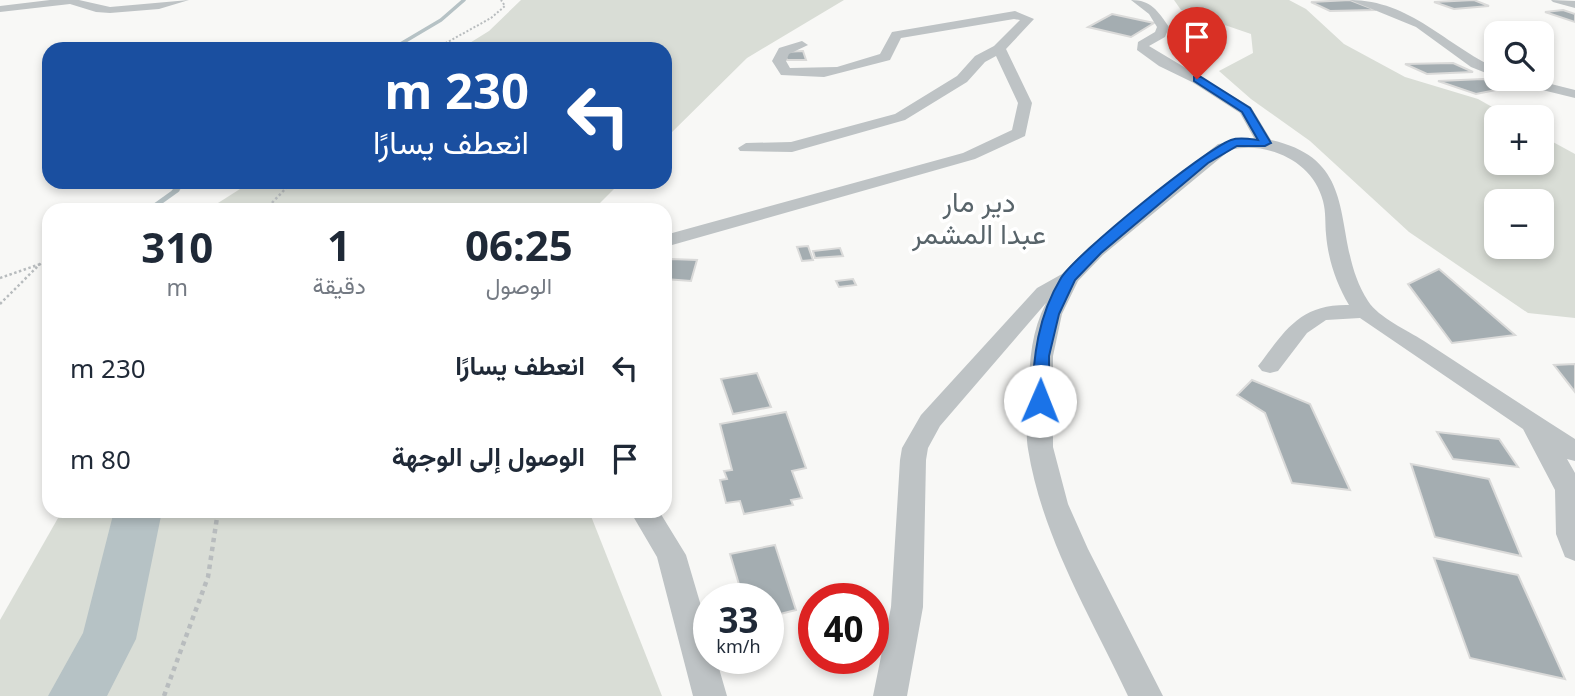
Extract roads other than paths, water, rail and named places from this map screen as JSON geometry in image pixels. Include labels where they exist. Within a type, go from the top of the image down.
[{"type":"street","points":[[0,9],[72,1],[96,9],[121,10],[183,0]]},
{"type":"street","points":[[1138,0],[1153,12],[1163,27],[1161,34],[1148,39],[1142,47],[1164,64],[1197,79],[1247,110],[1265,143]]},
{"type":"street","points":[[1356,0],[1420,24],[1484,68]]},
{"type":"street","points":[[1557,0],[1575,5]]},
{"type":"street","points":[[746,148],[792,147],[900,117],[962,79],[980,59],[999,49],[1028,19],[1015,15],[896,36],[885,57],[851,70],[802,74],[786,72],[779,61],[783,51],[802,45]]},
{"type":"street","points":[[672,239],[969,156],[1019,133],[1025,103],[999,49]]},
{"type":"street","points":[[890,696],[902,653],[911,588],[913,460],[915,448],[930,421],[1044,292],[1069,278],[1096,251],[1214,153],[1235,143],[1265,143],[1280,148],[1301,159],[1326,185],[1332,201],[1341,269],[1348,289],[1365,312],[1575,452]]},
{"type":"street","points":[[1069,278],[1051,314],[1041,356],[1040,447],[1054,503],[1073,550],[1146,696]]},
{"type":"street","points":[[1270,366],[1310,317],[1335,309],[1365,312]]},
{"type":"street","points":[[1531,421],[1569,489],[1572,509],[1569,522],[1575,548]]},
{"type":"street","points":[[648,518],[671,555],[710,696]]},
{"type":"lane","points":[[1554,89],[1575,94]]},
{"type":"waterway","points":[[404,42],[441,20],[464,0]]},
{"type":"waterway","points":[[159,203],[177,190]]},
{"type":"waterway","points":[[77,696],[109,639],[136,518]]},
{"type":"district","name":"دير مار عبدا المشمر","points":[[979,218]]}]
